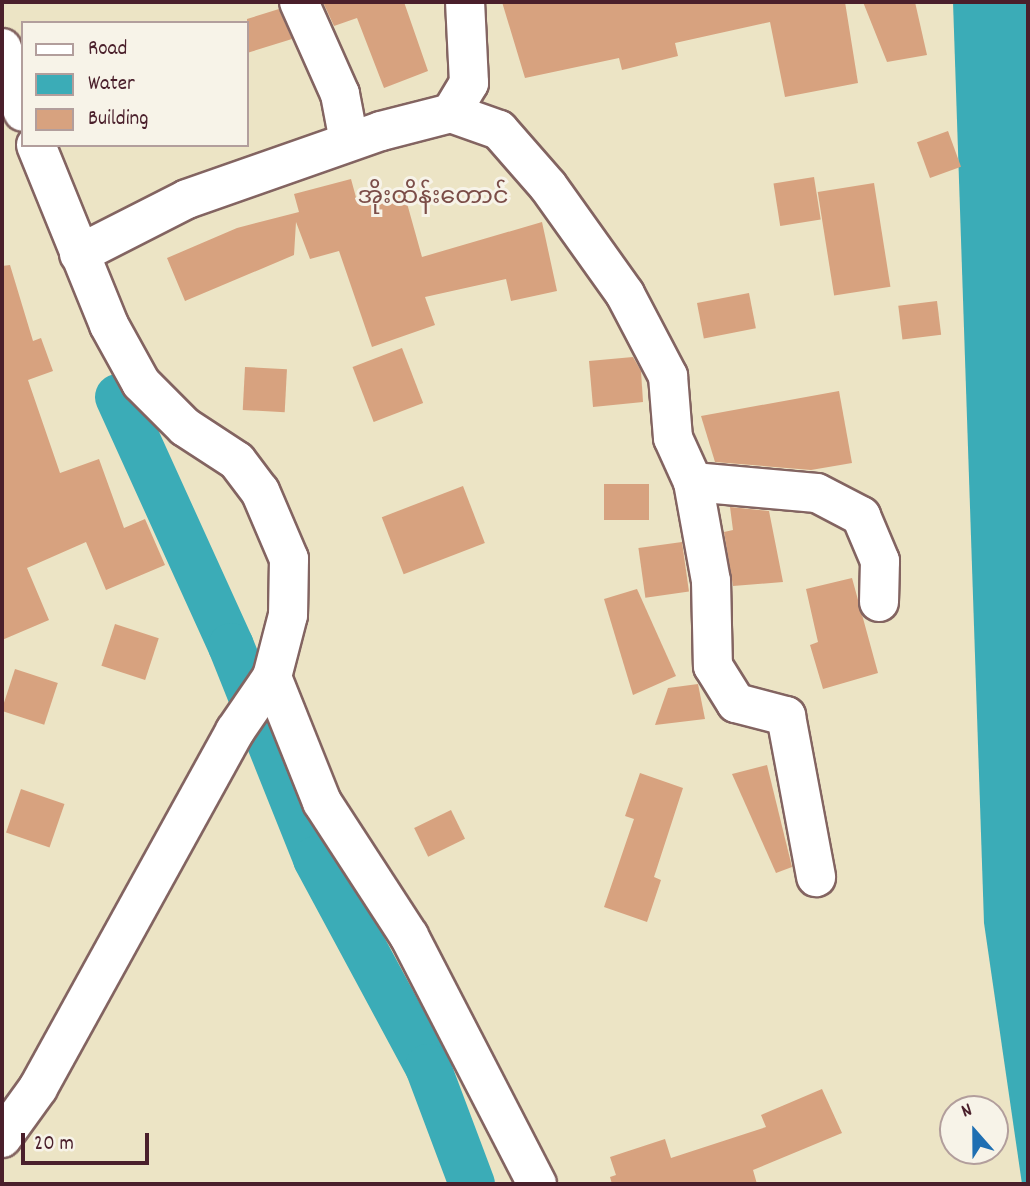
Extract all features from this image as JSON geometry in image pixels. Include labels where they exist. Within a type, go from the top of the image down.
[{"type":"street","points":[[299,2],[340,94],[349,141]]},
{"type":"street","points":[[451,113],[469,83],[465,2]]},
{"type":"street","points":[[2,48],[21,106]]},
{"type":"street","points":[[79,254],[187,199],[349,141],[451,113],[499,130],[548,186],[625,294],[668,376],[673,438],[693,482],[711,581],[713,666],[736,703],[786,716],[816,877]]},
{"type":"street","points":[[2,1138],[38,1088],[236,731],[272,677],[288,615],[290,577],[289,559],[271,514],[260,491],[237,461],[185,426],[141,383],[79,254],[37,147]]},
{"type":"street","points":[[693,482],[817,493],[861,516],[880,562],[879,602]]},
{"type":"street","points":[[272,677],[322,802],[409,936],[537,1184]]},
{"type":"water","points":[[953,2],[1028,2],[1028,1184],[1022,1184],[984,923]]},
{"type":"building","points":[[323,2],[404,2],[428,71],[384,88],[357,18],[334,26]]},
{"type":"building","points":[[502,2],[845,2],[858,83],[785,97],[770,22],[675,43],[678,56],[622,70],[619,58],[525,78]]},
{"type":"building","points":[[863,2],[915,2],[927,55],[887,62]]},
{"type":"building","points":[[279,9],[292,39],[248,53],[247,19]]},
{"type":"building","points":[[948,131],[961,167],[930,178],[917,142]]},
{"type":"building","points":[[814,177],[821,219],[780,226],[774,183]]},
{"type":"building","points":[[351,179],[357,201],[403,189],[422,257],[542,222],[557,291],[511,301],[506,279],[425,297],[435,325],[372,347],[339,251],[310,259],[296,222],[294,255],[185,301],[167,258],[237,228],[299,212],[294,194]]},
{"type":"building","points":[[874,183],[890,287],[834,296],[818,192]]},
{"type":"building","points":[[10,265],[33,341],[41,338],[53,371],[28,380],[60,473],[99,459],[124,528],[145,519],[165,565],[106,590],[86,542],[27,568],[49,620],[2,640],[2,266]]},
{"type":"building","points":[[749,293],[756,328],[704,338],[697,303]]},
{"type":"building","points":[[937,301],[941,335],[902,339],[898,306]]},
{"type":"building","points":[[402,348],[423,403],[374,422],[353,367]]},
{"type":"building","points":[[633,357],[641,371],[643,402],[593,407],[589,361]]},
{"type":"building","points":[[245,367],[287,369],[285,412],[243,410]]},
{"type":"building","points":[[839,391],[852,463],[811,470],[715,462],[701,416]]},
{"type":"building","points":[[604,484],[649,484],[649,520],[604,520]]},
{"type":"building","points":[[463,486],[485,543],[404,574],[382,517]]},
{"type":"building","points":[[730,507],[769,511],[783,582],[733,586],[724,532],[733,530]]},
{"type":"building","points":[[682,542],[689,592],[645,598],[638,548]]},
{"type":"building","points":[[852,578],[878,673],[823,689],[810,645],[818,642],[806,589]]},
{"type":"building","points":[[637,589],[676,676],[633,695],[604,599]]},
{"type":"building","points":[[115,624],[159,638],[145,680],[101,666]]},
{"type":"building","points":[[15,669],[58,683],[44,725],[2,711]]},
{"type":"building","points":[[698,684],[705,719],[655,725],[668,688]]},
{"type":"building","points":[[767,765],[792,867],[776,873],[732,774]]},
{"type":"building","points":[[640,773],[683,788],[654,877],[661,880],[647,922],[604,907],[634,819],[625,816]]},
{"type":"building","points":[[21,789],[64,804],[50,847],[6,832]]},
{"type":"building","points":[[451,810],[465,839],[428,857],[414,828]]},
{"type":"building","points":[[822,1089],[842,1133],[753,1170],[757,1184],[612,1184],[610,1177],[616,1175],[610,1157],[665,1139],[671,1158],[766,1127],[761,1115]]},
{"type":"waterway","points":[[118,397],[231,646],[316,859],[428,1067],[472,1184]]},
{"type":"district","name":"အိုးထိန်းတောင်","points":[[433,199]]}]
